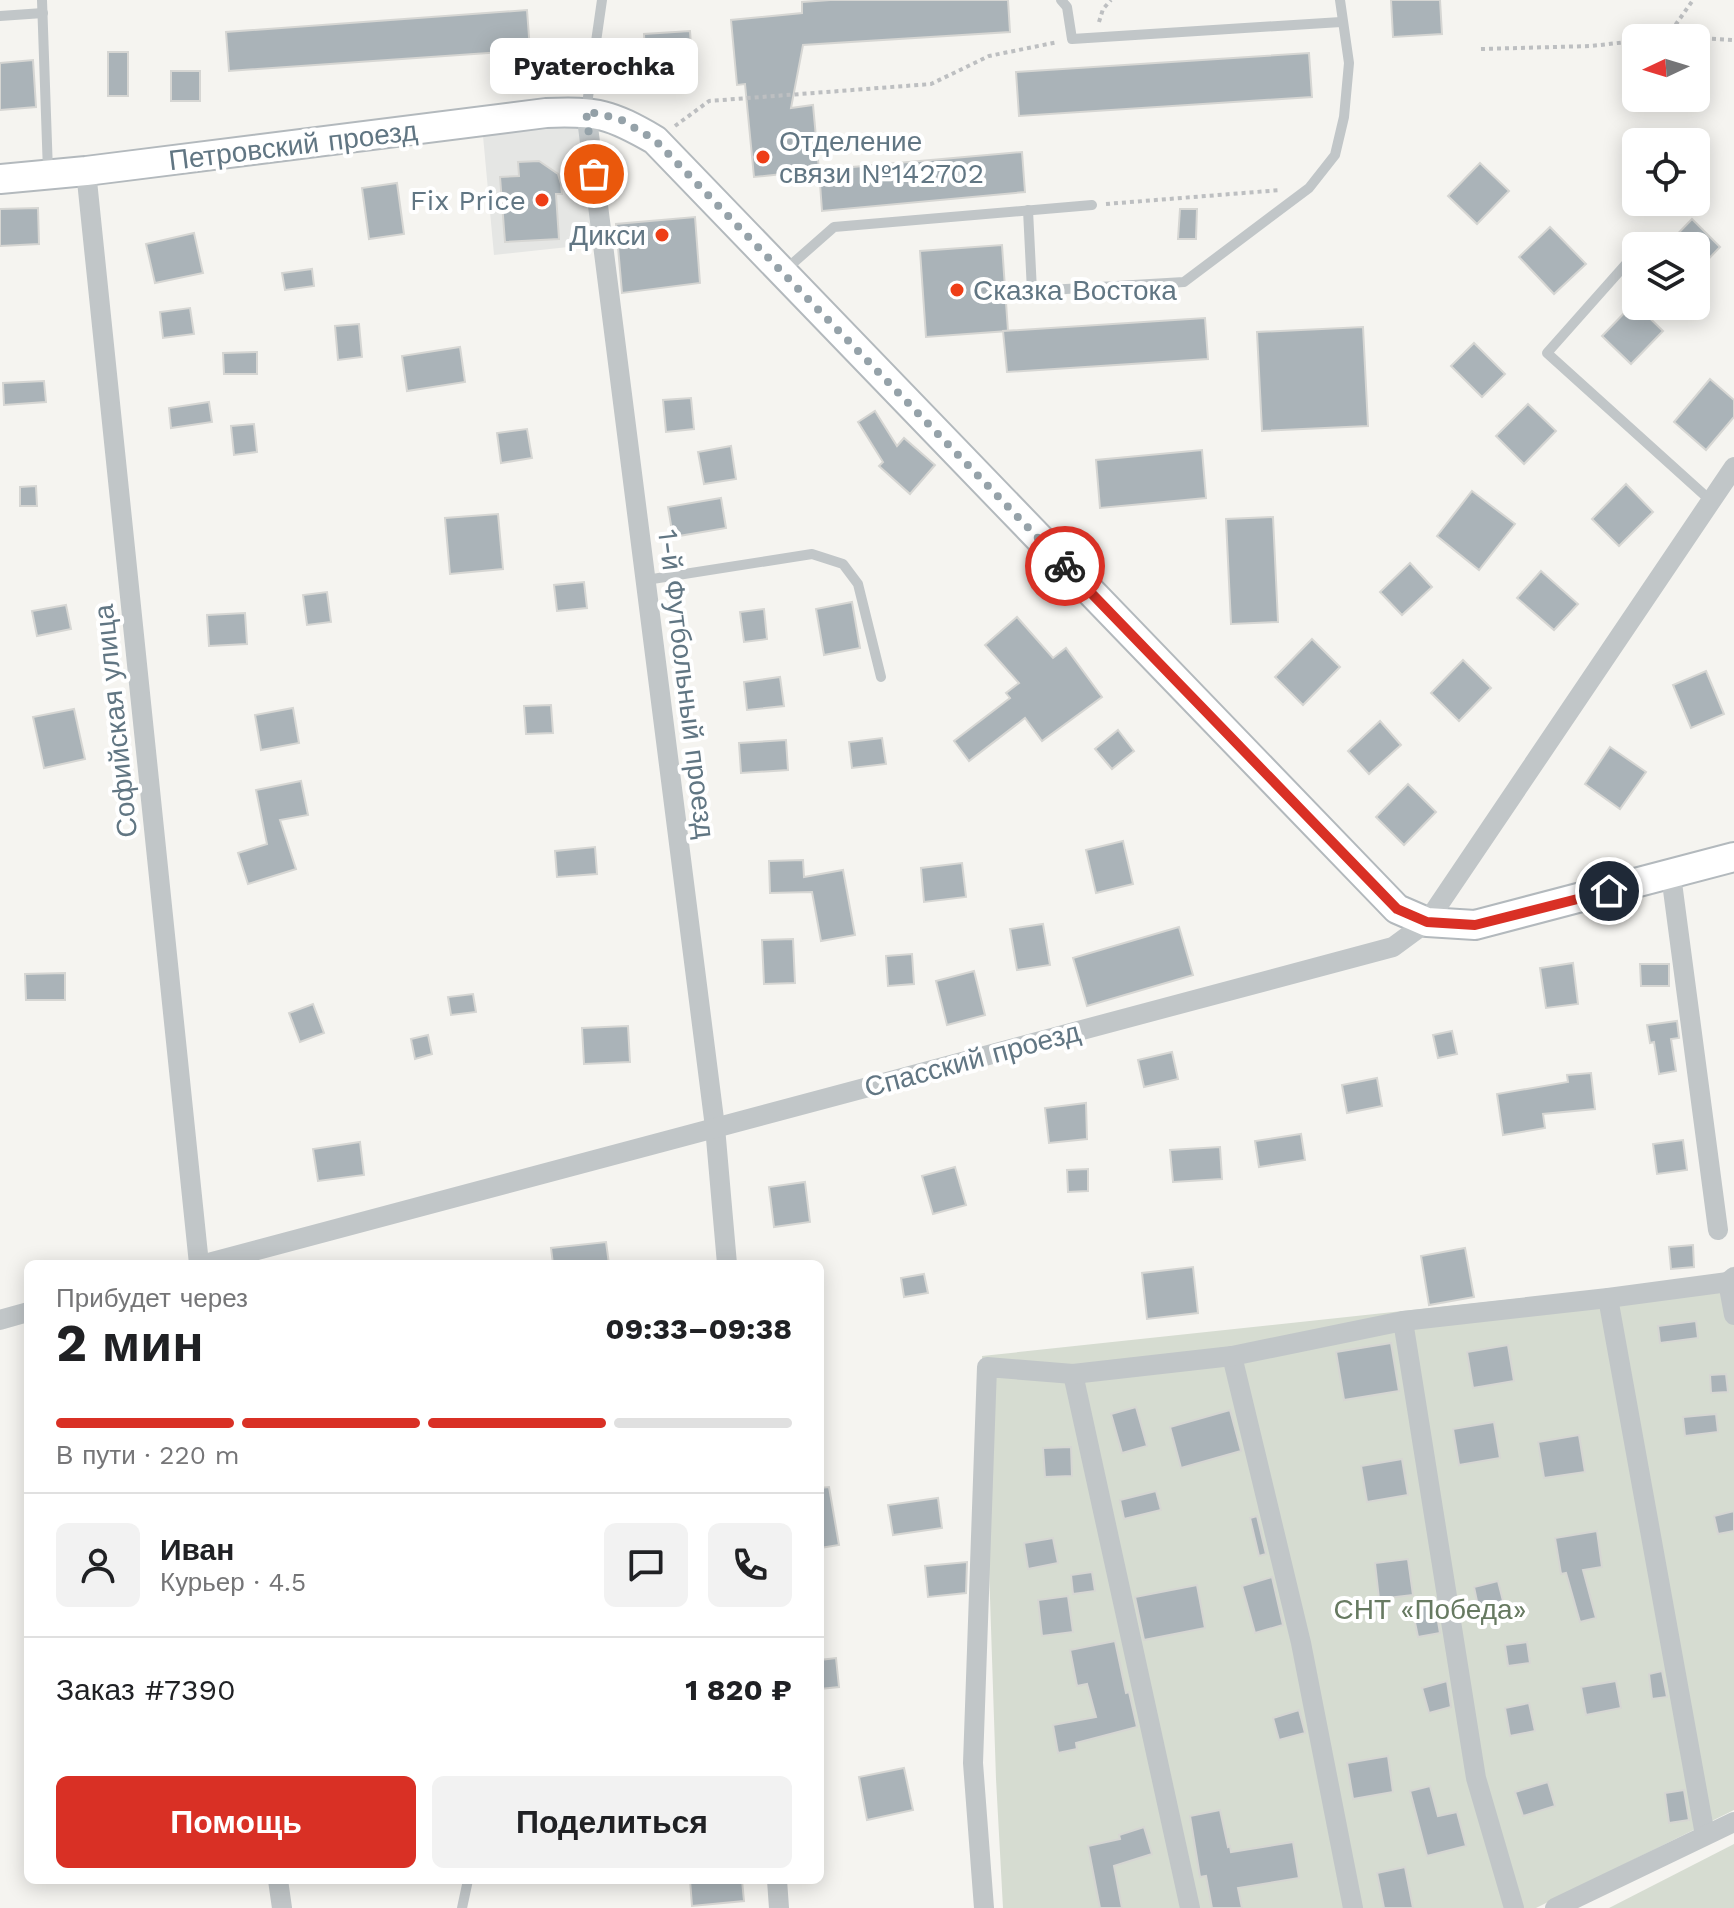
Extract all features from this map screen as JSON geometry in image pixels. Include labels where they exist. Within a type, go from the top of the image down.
[{"type":"street","name":"Петровский проезд","points":[[0,179],[546,113],[586,111],[620,119],[655,140],[1397,909],[1427,922]]},
{"type":"street","name":"1-й Футбольный проезд","points":[[586,111],[715,1127],[727,1260]]},
{"type":"street","name":"Софийская улица","points":[[86,171],[202,1260]]},
{"type":"street","name":"Спасский проезд","points":[[217,1260],[1393,947],[1427,922],[1734,467]]},
{"type":"street","points":[[1427,922],[1475,925],[1734,857]]},
{"type":"street","points":[[1671,875],[1718,1230]]},
{"type":"street","points":[[984,1908],[973,1763],[987,1367],[1073,1374],[1232,1356],[1403,1321],[1608,1298],[1731,1279],[1734,1315]]},
{"type":"street","points":[[1608,1298],[1705,1835]]},
{"type":"street","points":[[0,1320],[24,1313]]},
{"type":"street","points":[[1403,1321],[1476,1778],[1514,1908]]},
{"type":"street","points":[[1232,1356],[1301,1643],[1353,1908]]},
{"type":"street","points":[[1073,1374],[1190,1908]]},
{"type":"street","points":[[1555,1908],[1734,1822]]},
{"type":"street","points":[[279,1884],[282,1908]]},
{"type":"street","points":[[777,1884],[779,1908]]},
{"type":"lane","points":[[42,0],[48,174]]},
{"type":"lane","points":[[586,111],[602,0]]},
{"type":"lane","points":[[1061,0],[1067,7],[1072,39],[1341,22]]},
{"type":"lane","points":[[1028,210],[1032,291],[1184,282],[1309,188],[1335,155],[1344,117],[1349,63],[1340,0]]},
{"type":"lane","points":[[0,16],[43,13]]},
{"type":"lane","points":[[782,273],[834,227],[1092,205]]},
{"type":"lane","points":[[1622,269],[1547,353],[1711,501]]},
{"type":"lane","points":[[646,580],[812,554],[843,564],[858,584],[881,677]]},
{"type":"lane","points":[[462,1908],[467,1884]]},
{"type":"path","points":[[1095,38],[1103,9],[1111,0]]},
{"type":"path","points":[[1676,24],[1693,0]]},
{"type":"path","points":[[655,140],[709,101],[931,84],[989,56],[1072,39]]},
{"type":"path","points":[[1710,39],[1734,40]]},
{"type":"path","points":[[1481,49],[1622,43]]},
{"type":"path","points":[[1092,205],[1309,188]]},
{"type":"shaded area","points":[[581,122],[596,244],[494,255],[483,136]]},
{"type":"green space","name":"СНТ «Победа»","points":[[1734,1266],[1734,1810],[1536,1908],[1003,1908],[982,1356],[1730,1276]]},
{"type":"green space","points":[[1734,1844],[1734,1908],[1609,1908]]},
{"type":"building","points":[[1008,0],[1010,32],[803,45],[791,108],[813,105],[819,170],[754,177],[745,84],[737,85],[731,20],[802,13],[802,2]]},
{"type":"building","points":[[1391,0],[1440,0],[1442,34],[1393,37]]},
{"type":"building","points":[[527,10],[530,50],[229,71],[226,32]]},
{"type":"building","points":[[690,31],[693,73],[646,76],[644,34]]},
{"type":"building","points":[[108,52],[128,52],[128,96],[108,96]]},
{"type":"building","points":[[1309,53],[1312,97],[1019,116],[1016,72]]},
{"type":"building","points":[[33,60],[36,107],[0,110],[0,63]]},
{"type":"building","points":[[171,71],[200,71],[200,101],[171,101]]},
{"type":"building","points":[[1022,152],[1025,192],[822,211],[819,170]]},
{"type":"building","points":[[539,161],[558,174],[561,184],[562,194],[556,194],[559,239],[505,242],[500,177],[519,176],[518,162]]},
{"type":"building","points":[[1480,163],[1509,191],[1477,224],[1448,196]]},
{"type":"building","points":[[397,183],[404,234],[369,239],[362,188]]},
{"type":"building","points":[[38,208],[39,244],[0,246],[0,209]]},
{"type":"building","points":[[1180,209],[1197,209],[1196,239],[1178,239]]},
{"type":"building","points":[[695,217],[700,283],[622,293],[616,224]]},
{"type":"building","points":[[1692,219],[1705,232],[1679,232]]},
{"type":"building","points":[[1550,227],[1586,264],[1554,294],[1519,257]]},
{"type":"building","points":[[194,233],[203,273],[155,283],[146,244]]},
{"type":"building","points":[[1710,237],[1720,247],[1710,257]]},
{"type":"building","points":[[1002,245],[1008,331],[926,337],[920,251]]},
{"type":"building","points":[[312,269],[314,286],[285,290],[282,273]]},
{"type":"building","points":[[190,308],[194,334],[163,338],[160,312]]},
{"type":"building","points":[[1622,315],[1622,320],[1652,320],[1663,331],[1631,364],[1602,336]]},
{"type":"building","points":[[1205,318],[1208,359],[1007,372],[1003,331]]},
{"type":"building","points":[[359,324],[362,357],[338,360],[335,326]]},
{"type":"building","points":[[1363,327],[1368,426],[1262,431],[1257,332]]},
{"type":"building","points":[[1474,343],[1505,374],[1482,397],[1451,366]]},
{"type":"building","points":[[460,347],[465,382],[407,391],[402,356]]},
{"type":"building","points":[[257,352],[257,374],[224,374],[223,353]]},
{"type":"building","points":[[1710,379],[1734,400],[1734,417],[1706,450],[1674,422]]},
{"type":"building","points":[[44,381],[46,402],[4,405],[3,383]]},
{"type":"building","points":[[691,398],[694,429],[666,432],[663,400]]},
{"type":"building","points":[[209,402],[212,422],[171,428],[169,408]]},
{"type":"building","points":[[1528,404],[1556,431],[1524,464],[1496,436]]},
{"type":"building","points":[[875,411],[897,446],[904,438],[935,465],[910,494],[879,466],[883,462],[858,422]]},
{"type":"building","points":[[254,424],[257,452],[234,455],[231,426]]},
{"type":"building","points":[[527,429],[532,458],[501,463],[497,433]]},
{"type":"building","points":[[731,446],[736,479],[704,484],[698,452]]},
{"type":"building","points":[[1202,450],[1206,498],[1100,508],[1096,460]]},
{"type":"building","points":[[1626,484],[1653,512],[1619,546],[1592,519]]},
{"type":"building","points":[[36,486],[37,506],[20,506],[20,487]]},
{"type":"building","points":[[1472,491],[1515,524],[1479,570],[1437,536]]},
{"type":"building","points":[[721,498],[726,528],[673,537],[668,507]]},
{"type":"building","points":[[498,514],[503,569],[450,574],[445,518]]},
{"type":"building","points":[[1273,517],[1278,622],[1231,624],[1226,519]]},
{"type":"building","points":[[1410,563],[1432,587],[1402,615],[1380,592]]},
{"type":"building","points":[[1541,571],[1578,604],[1554,630],[1517,598]]},
{"type":"building","points":[[584,582],[587,608],[557,611],[554,585]]},
{"type":"building","points":[[327,592],[331,622],[307,625],[303,595]]},
{"type":"building","points":[[852,602],[860,648],[824,655],[816,609]]},
{"type":"building","points":[[66,605],[71,629],[37,636],[32,611]]},
{"type":"building","points":[[764,609],[767,639],[744,642],[740,612]]},
{"type":"building","points":[[245,613],[247,644],[209,646],[207,615]]},
{"type":"building","points":[[1017,617],[1053,658],[1066,648],[1102,697],[1042,741],[1025,718],[969,761],[954,741],[1010,698],[1006,693],[1019,683],[985,645]]},
{"type":"building","points":[[1312,639],[1340,667],[1303,705],[1275,677]]},
{"type":"building","points":[[1463,660],[1491,688],[1459,721],[1431,693]]},
{"type":"building","points":[[1706,671],[1724,714],[1691,728],[1673,685]]},
{"type":"building","points":[[780,677],[784,706],[747,710],[744,682]]},
{"type":"building","points":[[551,705],[553,733],[526,734],[524,706]]},
{"type":"building","points":[[293,708],[299,743],[261,750],[255,715]]},
{"type":"building","points":[[74,709],[85,759],[44,768],[33,717]]},
{"type":"building","points":[[1380,721],[1401,745],[1369,774],[1348,751]]},
{"type":"building","points":[[1118,730],[1134,751],[1112,769],[1095,749]]},
{"type":"building","points":[[882,738],[886,764],[852,768],[849,742]]},
{"type":"building","points":[[786,740],[788,770],[741,773],[739,743]]},
{"type":"building","points":[[1610,747],[1646,772],[1620,809],[1585,784]]},
{"type":"building","points":[[301,781],[308,815],[280,820],[296,869],[248,884],[238,853],[267,844],[256,790]]},
{"type":"building","points":[[1408,784],[1436,812],[1404,845],[1376,817]]},
{"type":"building","points":[[1123,841],[1133,884],[1096,893],[1086,850]]},
{"type":"building","points":[[595,847],[597,874],[557,877],[555,851]]},
{"type":"building","points":[[803,860],[804,877],[843,870],[855,935],[821,941],[812,892],[770,893],[769,861]]},
{"type":"building","points":[[962,863],[966,897],[924,902],[921,868]]},
{"type":"building","points":[[1043,924],[1050,965],[1017,970],[1010,929]]},
{"type":"building","points":[[1179,927],[1193,975],[1087,1006],[1073,958]]},
{"type":"building","points":[[793,939],[795,983],[764,984],[762,940]]},
{"type":"building","points":[[912,954],[914,984],[888,986],[886,956]]},
{"type":"building","points":[[1573,963],[1578,1004],[1546,1008],[1540,968]]},
{"type":"building","points":[[1640,964],[1669,964],[1669,986],[1641,986]]},
{"type":"building","points":[[974,971],[985,1015],[947,1025],[936,981]]},
{"type":"building","points":[[65,973],[65,1000],[26,1000],[25,974]]},
{"type":"building","points":[[473,994],[476,1012],[451,1015],[448,997]]},
{"type":"building","points":[[313,1004],[324,1033],[300,1042],[289,1013]]},
{"type":"building","points":[[1677,1021],[1679,1038],[1671,1039],[1676,1071],[1659,1074],[1654,1042],[1650,1043],[1647,1025]]},
{"type":"building","points":[[628,1026],[630,1062],[584,1064],[582,1028]]},
{"type":"building","points":[[1452,1031],[1457,1054],[1438,1058],[1433,1035]]},
{"type":"building","points":[[428,1035],[432,1054],[415,1059],[411,1039]]},
{"type":"building","points":[[1172,1052],[1178,1079],[1144,1087],[1138,1060]]},
{"type":"building","points":[[1591,1073],[1595,1109],[1543,1114],[1545,1128],[1503,1135],[1497,1094],[1568,1082],[1567,1075]]},
{"type":"building","points":[[1377,1078],[1382,1106],[1347,1113],[1342,1085]]},
{"type":"building","points":[[1086,1103],[1087,1139],[1049,1143],[1045,1108]]},
{"type":"building","points":[[1301,1134],[1305,1160],[1259,1167],[1255,1141]]},
{"type":"building","points":[[1683,1140],[1687,1170],[1657,1174],[1653,1144]]},
{"type":"building","points":[[360,1142],[364,1175],[318,1181],[313,1149]]},
{"type":"building","points":[[1220,1147],[1222,1179],[1173,1182],[1170,1150]]},
{"type":"building","points":[[955,1167],[966,1205],[933,1214],[922,1176]]},
{"type":"building","points":[[1088,1169],[1088,1191],[1068,1192],[1067,1170]]},
{"type":"building","points":[[805,1182],[810,1222],[774,1227],[769,1187]]},
{"type":"building","points":[[606,1242],[608,1260],[552,1260],[551,1248]]},
{"type":"building","points":[[1693,1245],[1694,1267],[1671,1269],[1669,1247]]},
{"type":"building","points":[[1465,1248],[1474,1297],[1429,1305],[1421,1256]]},
{"type":"building","points":[[1193,1267],[1198,1313],[1147,1319],[1142,1273]]},
{"type":"building","points":[[924,1274],[928,1293],[904,1297],[901,1278]]},
{"type":"building","points":[[1696,1321],[1698,1338],[1660,1343],[1658,1326]]},
{"type":"building","points":[[1391,1343],[1399,1391],[1344,1400],[1336,1352]]},
{"type":"building","points":[[1508,1345],[1514,1381],[1473,1388],[1467,1352]]},
{"type":"building","points":[[1726,1374],[1728,1392],[1711,1393],[1710,1375]]},
{"type":"building","points":[[1136,1407],[1147,1446],[1122,1453],[1111,1414]]},
{"type":"building","points":[[1230,1410],[1241,1451],[1181,1468],[1170,1427]]},
{"type":"building","points":[[1716,1414],[1718,1432],[1685,1436],[1683,1417]]},
{"type":"building","points":[[1494,1422],[1500,1458],[1459,1465],[1453,1429]]},
{"type":"building","points":[[1579,1435],[1585,1472],[1544,1478],[1538,1442]]},
{"type":"building","points":[[1071,1447],[1072,1476],[1045,1477],[1043,1448]]},
{"type":"building","points":[[1402,1459],[1408,1495],[1367,1502],[1361,1466]]},
{"type":"building","points":[[829,1487],[839,1545],[824,1547],[824,1488]]},
{"type":"building","points":[[1156,1491],[1161,1510],[1124,1519],[1120,1500]]},
{"type":"building","points":[[938,1498],[942,1528],[893,1535],[888,1505]]},
{"type":"building","points":[[1734,1511],[1734,1531],[1718,1534],[1714,1516]]},
{"type":"building","points":[[1257,1516],[1266,1554],[1259,1556],[1250,1518]]},
{"type":"building","points":[[1597,1531],[1602,1567],[1583,1570],[1596,1618],[1580,1622],[1566,1573],[1561,1574],[1555,1538]]},
{"type":"building","points":[[1053,1538],[1058,1563],[1028,1569],[1024,1543]]},
{"type":"building","points":[[1408,1559],[1413,1595],[1379,1599],[1375,1563]]},
{"type":"building","points":[[967,1562],[966,1593],[928,1597],[925,1566]]},
{"type":"building","points":[[1092,1572],[1095,1591],[1073,1594],[1071,1575]]},
{"type":"building","points":[[1272,1577],[1283,1625],[1255,1633],[1242,1586]]},
{"type":"building","points":[[1498,1581],[1504,1605],[1479,1611],[1474,1587]]},
{"type":"building","points":[[1197,1585],[1205,1628],[1144,1640],[1135,1597]]},
{"type":"building","points":[[1068,1596],[1073,1632],[1042,1636],[1038,1600]]},
{"type":"building","points":[[1434,1598],[1440,1633],[1418,1637],[1411,1603]]},
{"type":"building","points":[[1115,1641],[1137,1727],[1076,1743],[1077,1749],[1058,1753],[1053,1725],[1096,1717],[1087,1684],[1077,1686],[1070,1650]]},
{"type":"building","points":[[1527,1642],[1530,1663],[1508,1666],[1505,1645]]},
{"type":"building","points":[[836,1658],[839,1687],[824,1689],[824,1660]]},
{"type":"building","points":[[1662,1671],[1667,1697],[1652,1699],[1649,1674]]},
{"type":"building","points":[[1447,1681],[1451,1707],[1429,1713],[1422,1688]]},
{"type":"building","points":[[1616,1681],[1621,1708],[1586,1715],[1581,1687]]},
{"type":"building","points":[[1529,1703],[1535,1731],[1510,1736],[1505,1708]]},
{"type":"building","points":[[1299,1710],[1305,1733],[1279,1740],[1273,1718]]},
{"type":"building","points":[[1388,1756],[1393,1792],[1353,1799],[1347,1763]]},
{"type":"building","points":[[904,1768],[913,1810],[867,1820],[859,1777]]},
{"type":"building","points":[[1548,1782],[1555,1806],[1523,1816],[1515,1792]]},
{"type":"building","points":[[1430,1786],[1438,1816],[1457,1812],[1466,1846],[1427,1856],[1410,1791]]},
{"type":"building","points":[[1684,1790],[1689,1820],[1669,1823],[1665,1793]]},
{"type":"building","points":[[1220,1810],[1231,1852],[1293,1842],[1299,1878],[1238,1888],[1242,1908],[1212,1908],[1206,1876],[1200,1877],[1190,1816]]},
{"type":"building","points":[[1144,1827],[1152,1854],[1114,1866],[1122,1908],[1100,1908],[1088,1846],[1120,1839],[1119,1835]]},
{"type":"building","points":[[1405,1867],[1413,1908],[1384,1908],[1377,1873]]},
{"type":"building","points":[[690,1884],[742,1884],[744,1901],[692,1906]]},
{"type":"way so far","points":[[594,174],[586,111],[620,119],[655,140],[1065,566]]},
{"type":"place","name":"Отделение связи №142702","points":[[763,157]]},
{"type":"place","name":"Pyaterochka","points":[[594,174]]},
{"type":"place","name":"Fix Price","points":[[542,200]]},
{"type":"place","name":"Дикси","points":[[662,235]]},
{"type":"place","name":"Сказка Востока","points":[[957,290]]},
{"type":"route","points":[[1065,566],[1397,909],[1427,922],[1475,925],[1609,891]]}]
